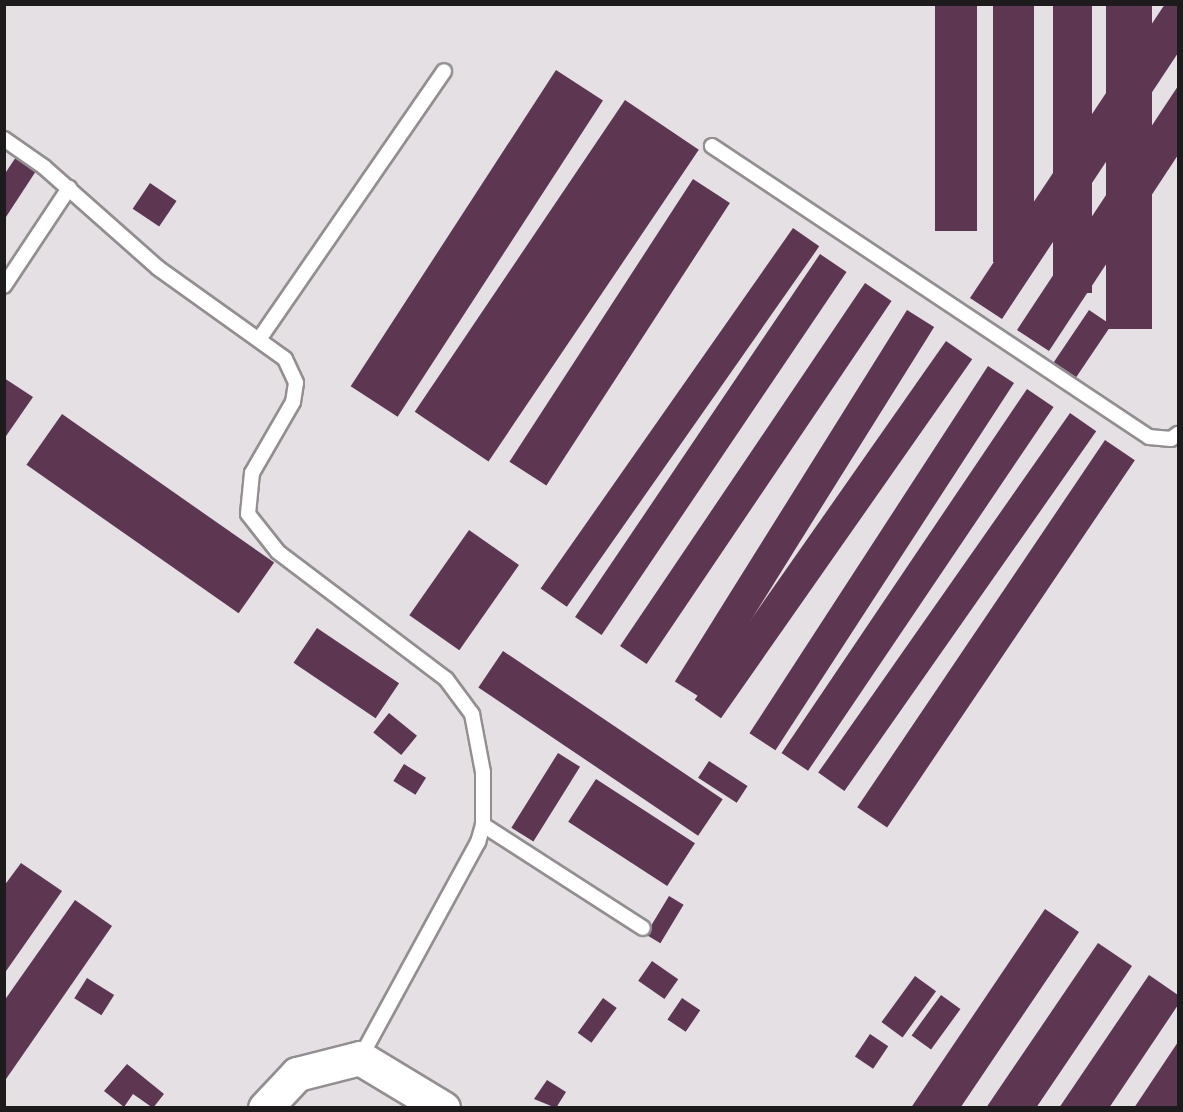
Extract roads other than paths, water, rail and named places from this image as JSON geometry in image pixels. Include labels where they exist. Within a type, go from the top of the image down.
[{"type":"street","points":[[265,1107],[297,1074],[360,1058],[443,1107]]},
{"type":"lane","points":[[260,338],[444,71]]},
{"type":"lane","points":[[5,142],[69,188],[158,268],[260,338],[285,360],[296,383],[292,402],[252,473],[248,514],[278,552],[446,679],[472,714],[480,746],[483,825],[460,879],[360,1058]]},
{"type":"lane","points":[[712,146],[1149,437],[1171,439],[1179,434]]},
{"type":"lane","points":[[4,286],[69,188]]},
{"type":"lane","points":[[483,825],[643,928]]}]
